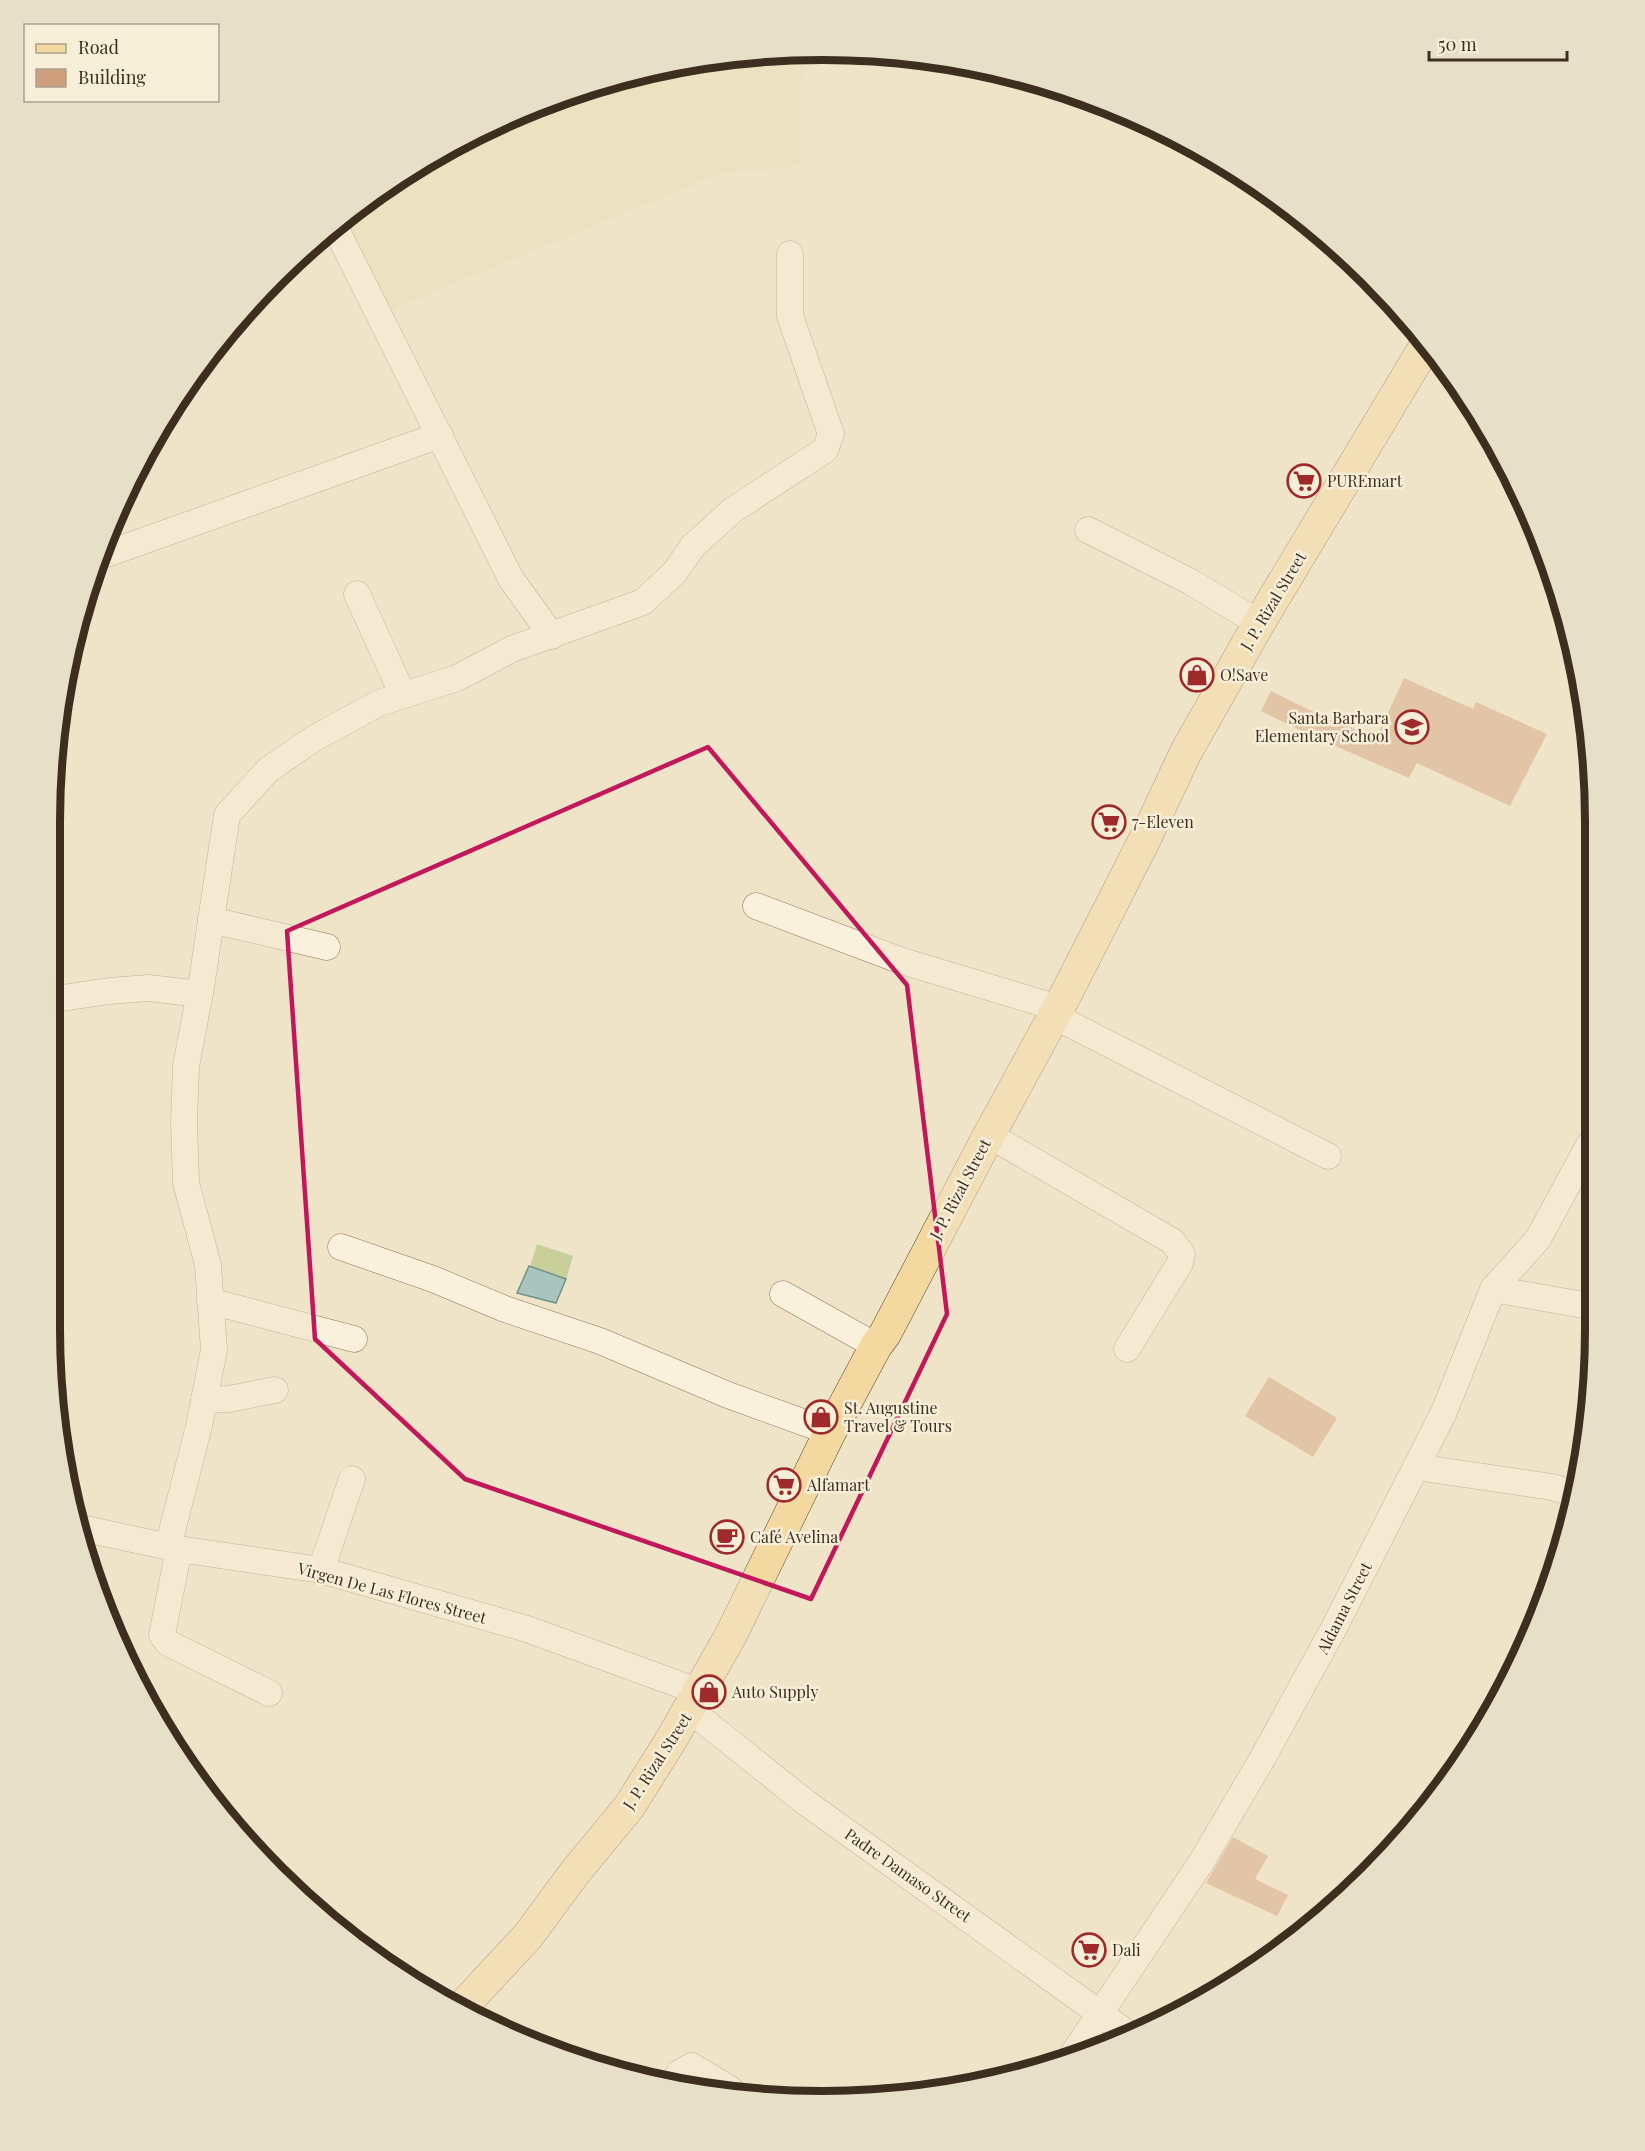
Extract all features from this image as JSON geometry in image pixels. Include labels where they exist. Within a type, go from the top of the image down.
[{"type":"main road","name":"J. P. Rizal Street","points":[[466,2002],[528,1936],[576,1871],[629,1807],[695,1701],[748,1602],[830,1432],[876,1346],[885,1334],[1056,1012],[1145,839],[1186,752],[1259,623],[1422,352]]},
{"type":"street","points":[[338,234],[511,579],[552,636]]},
{"type":"street","points":[[269,1693],[168,1643],[162,1635],[174,1548],[214,1350],[208,1265],[186,1183],[183,1122],[186,1066],[200,994],[227,815],[268,770],[313,739],[379,703],[457,678],[512,649],[643,602],[675,572],[693,546],[733,510],[825,450],[831,434],[790,316],[790,254]]},
{"type":"street","points":[[109,553],[440,435]]},
{"type":"street","points":[[1088,530],[1191,582],[1259,623]]},
{"type":"street","points":[[357,594],[404,695]]},
{"type":"street","points":[[756,906],[902,961],[1056,1012],[1328,1156]]},
{"type":"street","points":[[211,920],[327,947]]},
{"type":"street","points":[[62,998],[150,988],[200,994]]},
{"type":"street","points":[[989,1135],[1172,1241],[1182,1254],[1180,1263],[1127,1349]]},
{"type":"street","name":"Aldama Street","points":[[1077,2047],[1202,1861],[1261,1761],[1335,1626],[1444,1412],[1493,1289],[1538,1239],[1585,1152]]},
{"type":"street","points":[[341,1247],[433,1279],[505,1309],[600,1341],[728,1395],[830,1432]]},
{"type":"street","points":[[1493,1289],[1585,1305]]},
{"type":"street","points":[[783,1294],[876,1346]]},
{"type":"street","points":[[210,1301],[354,1339]]},
{"type":"street","points":[[204,1400],[229,1399],[274,1390]]},
{"type":"street","points":[[1416,1467],[1552,1486],[1567,1491]]},
{"type":"street","points":[[321,1570],[351,1479]]},
{"type":"street","name":"Virgen De Las Flores Street","points":[[87,1529],[174,1548],[321,1570],[527,1629],[695,1701]]},
{"type":"street","name":"Padre Damaso Street","points":[[695,1701],[805,1802],[1123,2029]]},
{"type":"street","points":[[677,2076],[692,2066],[721,2084]]},
{"type":"highlighted area","points":[[708,747],[907,985],[947,1314],[811,1599],[465,1479],[315,1339],[287,931]]},
{"type":"shaded area","points":[[814,60],[801,81],[800,166],[720,174],[381,314],[346,228],[441,162],[531,118],[577,100],[625,86],[723,67]]},
{"type":"green space","points":[[537,1244],[573,1256],[566,1280],[530,1267]]},
{"type":"water","points":[[529,1266],[566,1279],[556,1303],[517,1293]]},
{"type":"building","points":[[1404,678],[1473,709],[1476,702],[1547,734],[1510,806],[1417,763],[1409,778],[1261,711],[1271,691],[1340,725],[1341,723],[1376,739]]},
{"type":"building","points":[[1269,1377],[1337,1418],[1313,1457],[1245,1416]]},
{"type":"building","points":[[1233,1837],[1268,1856],[1255,1879],[1288,1895],[1277,1916],[1206,1883]]},
{"type":"place","name":"PUREmart","points":[[1304,481]]},
{"type":"place","name":"O!Save","points":[[1197,675]]},
{"type":"place","name":"Santa Barbara Elementary School","points":[[1412,727]]},
{"type":"place","name":"7-Eleven","points":[[1109,822]]},
{"type":"place","name":"St. Augustine Travel & Tours","points":[[821,1417]]},
{"type":"place","name":"Alfamart","points":[[784,1485]]},
{"type":"place","name":"Café Avelina","points":[[727,1537]]},
{"type":"place","name":"Auto Supply","points":[[709,1692]]},
{"type":"place","name":"Dali","points":[[1089,1950]]}]
